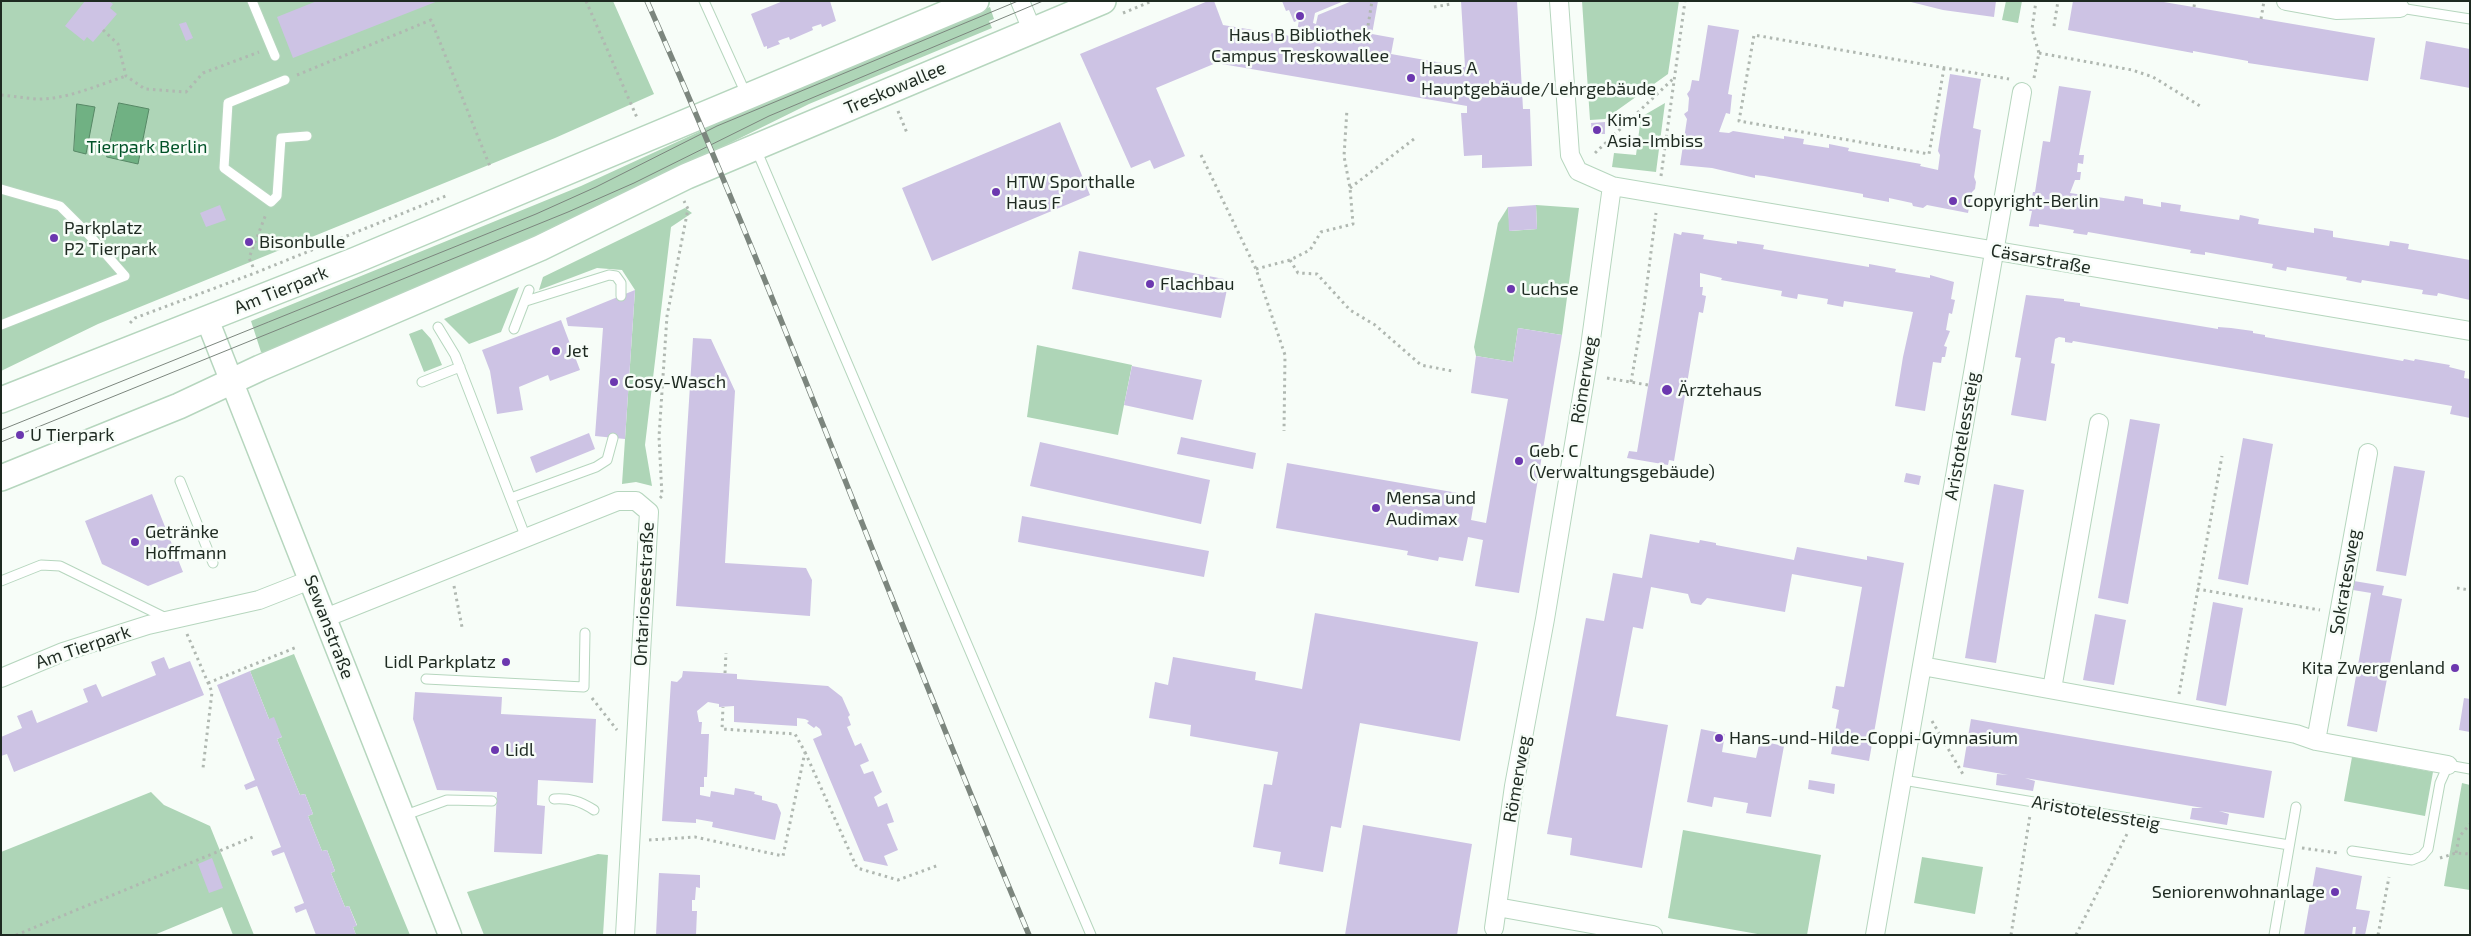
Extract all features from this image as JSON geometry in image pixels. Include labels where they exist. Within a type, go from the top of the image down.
[{"type":"main road","points":[[747,96],[976,1]]},
{"type":"main road","name":"Treskowallee","points":[[685,187],[755,147],[1103,1]]},
{"type":"main road","name":"Am Tierpark","points":[[1,400],[491,205],[747,96]]},
{"type":"main road","points":[[1,478],[232,382],[685,187]]},
{"type":"street","points":[[1020,1],[1032,30]]},
{"type":"street","points":[[1560,1],[1570,155],[1578,171],[1612,186]]},
{"type":"street","points":[[2286,1],[2336,10],[2400,8]]},
{"type":"street","name":"Aristotelessteig","points":[[1875,935],[1996,251],[2017,86]]},
{"type":"street","name":"Cäsarstraße","points":[[1612,186],[2470,331]]},
{"type":"street","name":"Römerweg","points":[[1494,928],[1514,786],[1545,619],[1588,354],[1612,186]]},
{"type":"street","name":"Sewanstraße","points":[[207,319],[450,935]]},
{"type":"street","points":[[2052,689],[2099,423]]},
{"type":"street","name":"Sokratesweg","points":[[2316,741],[2368,453]]},
{"type":"street","name":"Ontarioseestraße","points":[[325,618],[618,501],[636,501],[648,512],[625,935]]},
{"type":"street","name":"Am Tierpark","points":[[1,678],[63,652],[169,619],[259,600],[310,580]]},
{"type":"street","points":[[1922,666],[2296,734],[2316,741],[2448,765]]},
{"type":"street","points":[[1497,908],[1653,935]]},
{"type":"lane","points":[[252,1],[275,56]]},
{"type":"lane","points":[[704,1],[747,96]]},
{"type":"lane","points":[[2400,8],[2470,19]]},
{"type":"lane","points":[[285,80],[228,103],[224,168],[271,202],[277,196],[281,138],[307,136]]},
{"type":"lane","points":[[755,147],[1091,935]]},
{"type":"lane","points":[[1,190],[60,206],[90,236],[125,276],[1,325]]},
{"type":"lane","points":[[526,301],[609,275],[616,276],[621,283],[621,296]]},
{"type":"lane","points":[[514,330],[529,290]]},
{"type":"lane","points":[[438,327],[455,355],[526,538]]},
{"type":"lane","points":[[422,382],[460,367]]},
{"type":"lane","points":[[511,498],[596,467],[607,460],[613,438]]},
{"type":"lane","points":[[180,481],[212,563]]},
{"type":"lane","points":[[1,581],[41,565],[60,566],[169,619]]},
{"type":"lane","points":[[426,678],[584,687],[585,633]]},
{"type":"lane","points":[[2352,851],[2412,860],[2422,856],[2428,849],[2440,782],[2448,765],[2470,769]]},
{"type":"lane","name":"Aristotelessteig","points":[[1903,780],[2289,845]]},
{"type":"lane","points":[[554,798],[576,800],[594,810]]},
{"type":"lane","points":[[403,816],[447,800],[492,801]]},
{"type":"lane","points":[[2274,935],[2296,807]]},
{"type":"path","points":[[586,1],[632,107]]},
{"type":"path","points":[[1367,32],[1372,1]]},
{"type":"path","points":[[1434,7],[1451,4],[1451,1]]},
{"type":"path","points":[[1661,180],[1685,1]]},
{"type":"path","points":[[1944,68],[1929,154],[1739,121],[1754,35],[1944,68],[2017,86],[2033,86],[2039,53],[2032,29],[2036,1]]},
{"type":"path","points":[[2054,26],[2058,1]]},
{"type":"path","points":[[2194,7],[2195,1]]},
{"type":"path","points":[[2261,19],[2264,1]]},
{"type":"path","points":[[285,80],[431,20],[491,168]]},
{"type":"path","points":[[103,30],[118,44],[126,76],[145,88],[186,92],[203,73],[271,47]]},
{"type":"path","points":[[2039,53],[2132,70],[2153,77],[2200,106]]},
{"type":"path","points":[[1,95],[37,99],[52,98],[126,76]]},
{"type":"path","points":[[1595,153],[1674,78]]},
{"type":"path","points":[[896,108],[907,133]]},
{"type":"path","points":[[1256,269],[1290,260],[1310,250],[1321,232],[1353,224],[1350,188],[1344,156],[1346,109]]},
{"type":"path","points":[[1350,188],[1414,138]]},
{"type":"path","points":[[1201,155],[1256,269],[1284,355],[1284,431]]},
{"type":"path","points":[[648,512],[662,496],[659,437],[662,383],[667,316],[688,208],[685,187]]},
{"type":"path","points":[[253,267],[249,258],[271,202]]},
{"type":"path","points":[[1631,382],[1644,307],[1656,210]]},
{"type":"path","points":[[1290,260],[1298,273],[1318,274],[1350,310],[1375,325],[1421,365],[1452,371]]},
{"type":"path","points":[[1607,378],[1648,386]]},
{"type":"path","points":[[2176,712],[2222,456]]},
{"type":"path","points":[[2457,588],[2470,590]]},
{"type":"path","points":[[455,589],[462,627]]},
{"type":"path","points":[[2197,589],[2339,614]]},
{"type":"path","points":[[187,634],[212,692],[203,768]]},
{"type":"path","points":[[208,683],[298,646]]},
{"type":"path","points":[[725,673],[726,653]]},
{"type":"path","points":[[584,687],[636,753]]},
{"type":"path","points":[[723,707],[722,729],[795,734],[805,752],[857,868],[898,880],[939,865]]},
{"type":"path","points":[[1931,720],[1973,792]]},
{"type":"path","points":[[631,842],[695,837],[783,856],[805,752]]},
{"type":"path","points":[[2012,935],[2032,802]]},
{"type":"path","points":[[2076,935],[2134,820]]},
{"type":"path","points":[[2456,853],[2459,837],[2470,824]]},
{"type":"path","points":[[16,935],[253,837]]},
{"type":"path","points":[[2289,845],[2338,853],[2352,851]]},
{"type":"path","points":[[2422,856],[2437,858],[2456,853],[2470,854]]},
{"type":"path","points":[[2378,935],[2389,877]]},
{"type":"green space","name":"Tierpark Berlin","points":[[1,1],[613,1],[654,94],[555,138],[98,324],[1,371]]},
{"type":"green space","points":[[1582,1],[1679,1],[1668,74],[1605,119],[1590,120]]},
{"type":"green space","points":[[2006,1],[2022,1],[2018,23],[2002,20]]},
{"type":"green space","points":[[990,7],[994,19],[989,21],[992,28],[809,104],[532,241],[265,353],[261,352],[251,321],[581,186],[801,85]]},
{"type":"green space","points":[[1665,103],[1656,172],[1612,167],[1614,153],[1636,155],[1641,117]]},
{"type":"green space","points":[[1536,205],[1579,208],[1562,335],[1518,328],[1513,362],[1476,356],[1474,347],[1498,223],[1508,207],[1510,231],[1537,229]]},
{"type":"green space","points":[[685,208],[692,213],[671,227],[645,445],[652,486],[636,482],[622,484],[635,290],[622,270],[597,268],[539,290],[543,277]]},
{"type":"green space","points":[[519,287],[501,332],[469,344],[444,319]]},
{"type":"green space","points":[[422,329],[431,339],[442,365],[424,372],[409,334]]},
{"type":"green space","points":[[1037,345],[1132,365],[1118,435],[1027,417]]},
{"type":"green space","points":[[294,654],[410,935],[356,935],[353,927],[357,925],[349,906],[345,907],[331,873],[335,871],[327,850],[322,851],[308,816],[313,814],[305,794],[300,795],[277,739],[282,737],[269,719],[250,671]]},
{"type":"green space","points":[[2352,757],[2433,772],[2425,816],[2344,801]]},
{"type":"green space","points":[[2462,783],[2470,785],[2470,890],[2444,886]]},
{"type":"green space","points":[[151,792],[164,805],[210,826],[254,935],[233,935],[222,907],[154,935],[1,935],[1,852]]},
{"type":"green space","points":[[1683,830],[1821,855],[1807,935],[1763,935],[1668,918]]},
{"type":"green space","points":[[598,854],[608,855],[603,935],[484,935],[467,892]]},
{"type":"green space","points":[[1922,857],[1983,867],[1975,914],[1914,903]]},
{"type":"shaded area","points":[[119,103],[149,109],[138,164],[107,157]]},
{"type":"shaded area","points":[[77,104],[95,107],[86,154],[74,151]]},
{"type":"building","points":[[85,1],[109,1],[113,4],[110,8],[117,14],[93,42],[87,37],[84,41],[65,26]]},
{"type":"building","points":[[317,1],[438,1],[293,58],[277,17]]},
{"type":"building","points":[[783,1],[830,1],[836,21],[822,27],[821,24],[812,27],[813,30],[790,40],[789,37],[778,41],[780,44],[767,49],[767,46],[764,47],[751,14]]},
{"type":"building","name":"Haus A Hauptgebäude/Lehrgebäude","points":[[1208,1],[1214,1],[1223,25],[1296,37],[1299,20],[1294,22],[1289,10],[1286,11],[1282,1],[1344,1],[1315,13],[1313,23],[1316,24],[1318,15],[1352,1],[1378,1],[1372,34],[1394,38],[1391,54],[1465,67],[1461,1],[1517,1],[1523,109],[1530,109],[1532,166],[1482,168],[1482,155],[1464,156],[1461,113],[1467,113],[1467,106],[1216,63],[1156,88],[1185,156],[1154,169],[1150,160],[1131,168],[1080,54]]},
{"type":"building","points":[[1907,1],[1996,1],[1994,17],[1943,10]]},
{"type":"building","points":[[2073,1],[2158,1],[2375,38],[2368,81],[2248,63],[2248,61],[2068,30]]},
{"type":"building","points":[[186,22],[193,38],[186,41],[179,24]]},
{"type":"building","points":[[1708,25],[1739,30],[1728,94],[1732,95],[1730,114],[1726,113],[1719,132],[1729,133],[1733,131],[1784,139],[1784,136],[1804,139],[1803,144],[1829,148],[1829,144],[1849,148],[1848,151],[1921,164],[1920,166],[1938,170],[1940,155],[1938,151],[1950,74],[1981,79],[1973,128],[1981,130],[1974,177],[1976,182],[1968,213],[1927,205],[1923,208],[1913,206],[1912,203],[1889,198],[1889,202],[1863,197],[1863,194],[1764,176],[1755,175],[1755,178],[1712,168],[1680,165],[1687,119],[1684,114],[1688,111],[1689,98],[1687,94],[1692,80],[1699,81]]},
{"type":"building","points":[[2426,41],[2470,49],[2470,88],[2420,79]]},
{"type":"building","points":[[2059,86],[2091,91],[2079,155],[2084,155],[2083,164],[2078,163],[2077,172],[2081,172],[2080,180],[2075,180],[2070,193],[2124,201],[2125,196],[2143,199],[2143,204],[2161,207],[2161,202],[2181,205],[2180,211],[2239,220],[2240,215],[2259,219],[2258,224],[2314,233],[2314,228],[2333,231],[2333,237],[2389,246],[2390,241],[2409,244],[2408,249],[2470,260],[2470,300],[2438,293],[2437,296],[2422,294],[2423,290],[2362,280],[2361,283],[2346,280],[2347,277],[2287,267],[2286,271],[2272,268],[2273,264],[2205,252],[2205,255],[2190,253],[2191,250],[2088,232],[2087,235],[2073,233],[2074,230],[2039,224],[2039,227],[2029,226],[2032,211],[2029,211],[2033,192],[2035,192],[2043,141],[2050,142]]},
{"type":"building","name":"HTW Sporthalle Haus F","points":[[1060,122],[1090,195],[932,261],[902,188]]},
{"type":"building","points":[[1605,122],[1605,134],[1592,134],[1591,123]]},
{"type":"building","points":[[220,205],[226,220],[206,227],[200,213]]},
{"type":"building","points":[[1536,205],[1537,229],[1509,231],[1508,207]]},
{"type":"building","points":[[1682,232],[1704,235],[1703,239],[1737,244],[1737,241],[1764,245],[1763,249],[1869,267],[1869,264],[1896,269],[1895,272],[1930,278],[1930,275],[1954,282],[1951,299],[1955,300],[1952,314],[1949,313],[1946,330],[1950,331],[1944,346],[1947,347],[1945,357],[1942,357],[1941,363],[1933,362],[1925,411],[1895,406],[1913,312],[1844,301],[1843,307],[1827,304],[1828,299],[1798,294],[1797,299],[1781,296],[1782,291],[1721,280],[1722,278],[1700,273],[1700,287],[1703,287],[1702,295],[1706,296],[1703,313],[1699,312],[1674,461],[1669,460],[1668,465],[1627,458],[1629,451],[1637,452],[1674,233],[1681,235]]},
{"type":"building","name":"Flachbau","points":[[1079,251],[1229,280],[1221,318],[1072,289]]},
{"type":"building","name":"Cosy-Wasch","points":[[635,290],[625,439],[595,436],[603,328],[568,326],[566,318]]},
{"type":"building","points":[[2026,295],[2064,299],[2064,301],[2080,303],[2080,306],[2218,329],[2218,327],[2253,331],[2253,333],[2265,335],[2265,337],[2403,361],[2404,359],[2414,361],[2415,359],[2450,365],[2449,367],[2465,371],[2464,378],[2470,379],[2470,418],[2450,414],[2452,406],[2073,341],[2072,343],[2065,342],[2065,338],[2059,337],[2055,339],[2051,363],[2055,364],[2046,421],[2011,415],[2021,358],[2015,357]]},
{"type":"building","points":[[561,320],[580,370],[550,381],[548,375],[519,387],[523,410],[497,414],[490,371],[482,350]]},
{"type":"building","points":[[1518,328],[1562,335],[1519,593],[1475,586],[1483,540],[1468,537],[1463,561],[1439,557],[1438,561],[1407,555],[1408,551],[1276,528],[1287,463],[1475,496],[1471,520],[1486,523],[1508,399],[1471,393],[1476,356],[1513,362]]},
{"type":"building","points":[[693,338],[711,339],[735,391],[725,563],[806,568],[812,580],[810,616],[676,606]]},
{"type":"building","points":[[1132,366],[1202,380],[1193,420],[1124,405]]},
{"type":"building","points":[[2130,419],[2160,424],[2128,604],[2098,598]]},
{"type":"building","points":[[589,433],[595,449],[536,473],[530,457]]},
{"type":"building","points":[[1181,437],[1256,453],[1253,469],[1177,454]]},
{"type":"building","points":[[2243,438],[2273,444],[2248,585],[2218,579]]},
{"type":"building","points":[[1040,442],[1210,480],[1201,524],[1030,486]]},
{"type":"building","points":[[2394,466],[2425,471],[2406,576],[2376,571]]},
{"type":"building","points":[[1906,473],[1921,476],[1919,485],[1904,482]]},
{"type":"building","points":[[1994,484],[2024,490],[1996,663],[1965,658]]},
{"type":"building","points":[[152,494],[183,572],[148,586],[102,564],[85,521]]},
{"type":"building","points":[[1022,516],[1209,551],[1204,577],[1018,542]]},
{"type":"building","points":[[1650,534],[1699,543],[1700,540],[1716,543],[1716,545],[1794,560],[1797,547],[1867,560],[1867,556],[1904,563],[1869,761],[1831,754],[1839,710],[1832,708],[1836,686],[1844,687],[1862,587],[1792,574],[1785,612],[1707,598],[1701,605],[1691,603],[1688,594],[1651,587],[1643,629],[1633,627],[1616,716],[1668,725],[1642,868],[1570,855],[1572,838],[1547,834],[1586,618],[1604,621],[1613,573],[1642,578]]},
{"type":"building","points":[[2354,581],[2384,586],[2382,595],[2402,599],[2377,732],[2347,726],[2371,593],[2353,590]]},
{"type":"building","points":[[2213,602],[2243,608],[2226,706],[2196,700]]},
{"type":"building","points":[[1315,613],[1478,642],[1460,741],[1360,723],[1341,828],[1331,826],[1323,872],[1279,864],[1281,852],[1253,847],[1264,784],[1272,785],[1278,752],[1190,736],[1191,725],[1149,718],[1155,682],[1168,685],[1173,657],[1256,672],[1255,680],[1302,689]]},
{"type":"building","points":[[2095,614],[2126,620],[2114,685],[2083,680]]},
{"type":"building","points":[[164,657],[169,669],[190,661],[204,695],[14,772],[7,754],[1,756],[1,737],[22,728],[17,716],[32,710],[37,723],[88,702],[83,689],[96,684],[102,697],[156,675],[151,662]]},
{"type":"building","points":[[250,671],[269,719],[274,717],[282,737],[277,739],[300,795],[305,794],[313,814],[308,816],[322,851],[327,850],[335,871],[331,873],[345,907],[349,906],[357,926],[353,927],[356,935],[316,935],[306,909],[296,913],[294,907],[304,903],[284,852],[273,856],[271,851],[281,847],[257,786],[246,790],[244,785],[255,780],[217,685]]},
{"type":"building","points":[[683,671],[737,674],[737,679],[828,686],[842,697],[850,715],[848,717],[851,725],[847,727],[855,746],[861,743],[869,761],[860,765],[864,774],[873,771],[882,792],[874,797],[878,807],[887,803],[894,822],[887,824],[898,850],[884,856],[888,866],[864,861],[813,739],[822,735],[820,729],[816,726],[814,728],[805,719],[797,718],[797,726],[734,722],[734,706],[719,707],[719,704],[708,702],[697,711],[699,722],[702,722],[701,734],[709,734],[707,777],[704,777],[704,787],[700,787],[700,795],[710,797],[711,791],[734,795],[735,788],[755,792],[754,794],[762,796],[762,800],[777,804],[781,813],[775,840],[712,827],[713,822],[696,819],[696,823],[662,821],[671,681],[677,682],[682,677]]},
{"type":"building","points":[[415,692],[502,697],[501,714],[596,719],[593,783],[538,780],[537,805],[545,806],[542,854],[494,852],[497,792],[437,790],[413,719]]},
{"type":"building","points":[[2464,698],[2470,699],[2470,732],[2459,730]]},
{"type":"building","points":[[1971,719],[2272,771],[2264,818],[2219,811],[2229,814],[2227,825],[2190,819],[2192,808],[2203,808],[2025,778],[2035,781],[2033,791],[1996,785],[1997,774],[2008,775],[1963,767]]},
{"type":"building","points":[[1701,729],[1725,734],[1722,752],[1756,758],[1760,741],[1784,746],[1771,817],[1746,813],[1748,803],[1714,797],[1712,807],[1687,802]]},
{"type":"building","points":[[1809,780],[1835,784],[1834,794],[1808,789]]},
{"type":"building","points":[[1363,825],[1472,844],[1457,935],[1345,935]]},
{"type":"building","points":[[212,858],[223,888],[209,893],[198,864]]},
{"type":"building","name":"Seniorenwohnanlage","points":[[2316,867],[2362,876],[2356,909],[2370,911],[2365,935],[2355,935],[2356,927],[2353,927],[2352,935],[2304,935]]},
{"type":"building","points":[[659,873],[700,875],[700,888],[696,887],[695,900],[692,900],[692,911],[697,911],[696,935],[656,935]]},
{"type":"tram line","points":[[1,430],[536,214],[596,187],[717,126],[1018,1]]},
{"type":"tram line","points":[[1,442],[568,212],[634,183],[769,116],[1043,1]]},
{"type":"railway","points":[[647,1],[746,233],[933,702],[1029,935]]},
{"type":"place","name":"Haus B Bibliothek Campus Treskowallee","points":[[1300,16]]},
{"type":"place","name":"Haus A Hauptgebäude/Lehrgebäude","points":[[1411,78]]},
{"type":"place","name":"Kim's Asia-Imbiss","points":[[1597,130]]},
{"type":"place","name":"HTW Sporthalle Haus F","points":[[996,192]]},
{"type":"place","name":"Copyright-Berlin","points":[[1953,201]]},
{"type":"place","name":"Parkplatz P2 Tierpark","points":[[54,238]]},
{"type":"place","name":"Bisonbulle","points":[[249,242]]},
{"type":"place","name":"Flachbau","points":[[1150,284]]},
{"type":"place","name":"Luchse","points":[[1511,289]]},
{"type":"place","name":"Jet","points":[[556,351]]},
{"type":"place","name":"Cosy-Wasch","points":[[614,382]]},
{"type":"place","name":"Ärztehaus","points":[[1667,390]]},
{"type":"place","name":"U Tierpark","points":[[20,435]]},
{"type":"place","name":"Geb. C (Verwaltungsgebäude)","points":[[1519,461]]},
{"type":"place","name":"Mensa und Audimax","points":[[1376,508]]},
{"type":"place","name":"Getränke Hoffmann","points":[[135,542]]},
{"type":"place","name":"Lidl Parkplatz","points":[[506,662]]},
{"type":"place","name":"Kita Zwergenland","points":[[2455,668]]},
{"type":"place","name":"Hans-und-Hilde-Coppi-Gymnasium","points":[[1719,738]]},
{"type":"place","name":"Lidl","points":[[495,750]]},
{"type":"place","name":"Seniorenwohnanlage","points":[[2335,892]]}]
